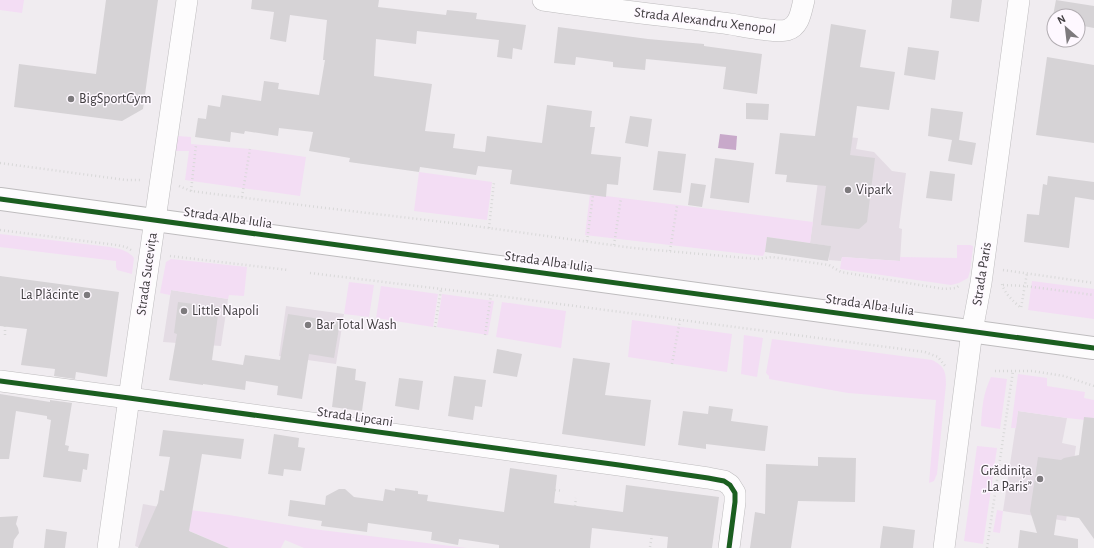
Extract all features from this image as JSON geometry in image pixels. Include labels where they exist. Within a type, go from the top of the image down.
[{"type":"main road","name":"Strada Alba Iulia","points":[[0,199],[1094,348]]},
{"type":"street","name":"Strada Sucevița","points":[[108,548],[128,398],[187,0]]},
{"type":"street","name":"Strada Alexandru Xenopol","points":[[543,0],[775,30],[787,30],[795,26],[800,17],[804,0]]},
{"type":"street","name":"Strada Paris","points":[[944,548],[972,331],[982,282],[1019,0]]},
{"type":"street","name":"Strada Lipcani","points":[[0,381],[724,481],[730,485],[735,493],[736,502],[729,548]]},
{"type":"path","points":[[191,191],[196,145]]},
{"type":"path","points":[[242,197],[250,149]]},
{"type":"path","points":[[0,163],[126,180],[145,180]]},
{"type":"path","points":[[489,228],[494,182]]},
{"type":"path","points":[[175,185],[191,191],[614,245],[757,259],[772,257],[829,265],[841,272],[944,289],[956,288],[960,284]]},
{"type":"path","points":[[587,241],[593,195]]},
{"type":"path","points":[[614,245],[621,198]]},
{"type":"path","points":[[670,251],[677,206]]},
{"type":"path","points":[[0,230],[116,245],[126,247],[134,251]]},
{"type":"path","points":[[168,255],[288,270]]},
{"type":"path","points":[[997,270],[1094,283]]},
{"type":"path","points":[[310,273],[491,295],[925,352],[938,357],[946,367]]},
{"type":"path","points":[[1001,280],[1004,289],[1011,300],[1021,308],[1027,274]]},
{"type":"path","points":[[1002,285],[1025,286],[1094,295]]},
{"type":"path","points":[[435,327],[441,289]]},
{"type":"path","points":[[485,335],[491,295]]},
{"type":"path","points":[[672,364],[680,320]]},
{"type":"path","points":[[5,326],[5,334]]},
{"type":"path","points":[[995,371],[1032,372],[1064,376],[1094,386]]},
{"type":"path","points":[[987,548],[1013,371]]},
{"type":"path","points":[[555,490],[563,491]]},
{"type":"path","points":[[575,506],[576,498]]},
{"type":"path","points":[[650,547],[652,535]]},
{"type":"shaded area","points":[[0,0],[24,0],[22,13],[0,10]]},
{"type":"shaded area","points":[[720,134],[737,136],[736,150],[718,148]]},
{"type":"shaded area","name":"Vipark","points":[[824,135],[858,138],[856,149],[874,152],[892,171],[906,173],[899,228],[902,229],[900,261],[842,257],[841,261],[829,260],[830,246],[810,243]]},
{"type":"shaded area","points":[[178,136],[191,137],[191,144],[250,149],[306,157],[300,196],[185,180],[189,151],[176,151]]},
{"type":"shaded area","points":[[419,172],[492,182],[487,220],[414,211]]},
{"type":"shaded area","points":[[590,194],[813,222],[810,243],[767,237],[763,256],[585,235]]},
{"type":"shaded area","points":[[0,234],[120,249],[129,253],[134,258],[132,274],[117,270],[116,261],[0,247]]},
{"type":"shaded area","points":[[957,245],[973,246],[970,271],[968,278],[951,285],[840,269],[842,257],[900,261],[900,257],[957,258]]},
{"type":"shaded area","points":[[171,259],[247,267],[244,296],[229,295],[228,299],[171,290],[170,295],[160,293],[166,262]]},
{"type":"shaded area","points":[[1032,281],[1094,289],[1094,319],[1028,310]]},
{"type":"shaded area","points":[[349,282],[374,285],[369,317],[344,314]]},
{"type":"shaded area","points":[[381,286],[438,294],[433,327],[376,318]]},
{"type":"shaded area","points":[[171,290],[228,299],[221,346],[163,342]]},
{"type":"shaded area","points":[[442,294],[494,301],[488,335],[437,327]]},
{"type":"shaded area","points":[[502,302],[566,311],[561,348],[496,337]]},
{"type":"shaded area","points":[[286,306],[344,314],[336,364],[279,356]]},
{"type":"shaded area","points":[[632,320],[732,334],[727,372],[628,357]]},
{"type":"shaded area","points":[[744,335],[763,338],[757,377],[741,374]]},
{"type":"shaded area","points":[[772,339],[932,360],[939,364],[944,369],[946,384],[937,474],[934,481],[929,483],[936,400],[848,393],[769,379],[769,376],[766,373]]},
{"type":"shaded area","points":[[1018,374],[1047,378],[1047,386],[1085,392],[1084,398],[1094,400],[1094,421],[1018,411],[1016,428],[1011,428]]},
{"type":"shaded area","points":[[991,377],[1007,379],[1000,429],[981,426],[983,401]]},
{"type":"shaded area","name":"Grădinița „La Paris”","points":[[1018,411],[1067,418],[1062,443],[1076,446],[1066,521],[1003,511]]},
{"type":"shaded area","points":[[977,446],[997,448],[983,544],[964,541]]},
{"type":"shaded area","points":[[143,504],[165,508],[185,529],[190,531],[182,548],[140,548],[135,546]]},
{"type":"shaded area","points":[[190,510],[313,529],[467,548],[304,548],[285,540],[281,548],[229,548],[185,529]]},
{"type":"shaded area","points":[[997,510],[1003,511],[1000,533],[993,532]]},
{"type":"building","points":[[106,0],[158,0],[143,109],[122,121],[14,107],[19,64],[96,74]]},
{"type":"building","points":[[252,0],[379,0],[378,7],[446,15],[447,10],[477,13],[476,19],[526,25],[522,50],[513,48],[512,59],[497,57],[499,40],[417,31],[416,44],[376,39],[374,76],[432,84],[425,131],[455,134],[453,148],[485,152],[487,136],[542,143],[547,105],[592,111],[590,127],[595,127],[591,154],[621,157],[618,185],[607,184],[606,197],[510,184],[512,170],[478,166],[476,175],[420,167],[419,172],[349,162],[350,158],[309,151],[313,132],[279,128],[278,136],[245,131],[244,134],[231,132],[230,142],[195,137],[198,118],[206,119],[208,105],[220,107],[222,95],[261,101],[264,81],[279,83],[278,89],[319,95],[325,60],[323,60],[327,20],[290,15],[286,42],[270,39],[274,12],[251,9]]},
{"type":"building","points":[[952,0],[982,0],[979,22],[950,18]]},
{"type":"building","points":[[1056,0],[1094,6],[1094,28],[1086,26],[1086,8],[1054,8]]},
{"type":"building","points":[[831,24],[866,30],[860,67],[895,72],[889,110],[857,106],[850,155],[875,158],[867,222],[859,229],[821,225],[826,186],[786,182],[787,175],[775,174],[780,133],[815,136]]},
{"type":"building","points":[[558,27],[648,39],[704,44],[704,46],[762,54],[757,94],[723,89],[726,67],[646,59],[645,70],[613,67],[613,62],[576,57],[575,65],[554,63]]},
{"type":"building","points":[[908,47],[939,51],[935,80],[904,75]]},
{"type":"building","points":[[1047,57],[1094,65],[1094,143],[1036,135]]},
{"type":"building","points":[[746,103],[769,104],[768,120],[746,119]]},
{"type":"building","points":[[931,108],[963,112],[959,140],[976,143],[972,165],[948,161],[952,140],[928,136]]},
{"type":"building","points":[[630,116],[652,119],[648,147],[625,143]]},
{"type":"building","points":[[658,151],[686,154],[681,193],[653,190]]},
{"type":"building","points":[[715,158],[754,163],[749,203],[710,198]]},
{"type":"building","points":[[930,171],[955,174],[952,201],[926,198]]},
{"type":"building","points":[[1048,176],[1094,182],[1094,200],[1075,197],[1069,248],[1024,242],[1027,214],[1039,215],[1043,184],[1047,185]]},
{"type":"building","points":[[691,183],[706,185],[702,207],[688,205]]},
{"type":"building","points":[[767,237],[831,246],[828,261],[765,252]]},
{"type":"building","points":[[0,276],[119,292],[107,377],[76,372],[75,379],[54,376],[55,369],[21,365],[27,329],[0,326]]},
{"type":"building","points":[[178,302],[219,307],[212,360],[243,365],[245,355],[280,360],[288,314],[340,322],[334,358],[309,354],[302,399],[277,395],[278,386],[246,381],[245,390],[169,380],[177,334],[174,333]]},
{"type":"building","points":[[497,349],[522,354],[517,377],[493,373]]},
{"type":"building","points":[[573,358],[610,363],[605,395],[651,400],[645,446],[562,434]]},
{"type":"building","points":[[337,366],[356,369],[355,380],[366,382],[362,411],[332,407]]},
{"type":"building","points":[[454,376],[486,380],[482,407],[475,406],[473,420],[448,416]]},
{"type":"building","points":[[399,378],[423,381],[419,410],[395,406]]},
{"type":"building","points":[[0,394],[50,402],[50,400],[72,403],[65,445],[69,446],[68,451],[89,454],[87,470],[83,469],[81,482],[43,477],[51,420],[47,419],[47,416],[16,411],[9,459],[0,459]]},
{"type":"building","points":[[709,406],[733,409],[731,421],[768,426],[765,451],[706,444],[706,449],[678,445],[683,411],[708,414]]},
{"type":"building","points":[[1084,417],[1094,418],[1094,539],[1079,518],[1057,515],[1054,535],[1078,539],[1078,548],[1018,548],[1020,530],[1037,533],[1030,511],[1038,457],[1061,460],[1079,455]]},
{"type":"building","points":[[163,430],[244,439],[241,459],[202,454],[189,531],[229,548],[138,548],[158,503],[160,490],[164,491],[170,457],[159,456]]},
{"type":"building","points":[[274,434],[299,438],[298,447],[305,448],[301,471],[284,469],[283,476],[268,474]]},
{"type":"building","points":[[818,457],[856,458],[855,502],[798,501],[791,548],[750,548],[755,512],[765,514],[766,464],[818,466]]},
{"type":"building","points":[[510,468],[557,475],[554,503],[623,512],[626,485],[719,497],[712,548],[667,548],[668,537],[592,528],[590,548],[499,548],[499,545],[459,539],[458,545],[431,540],[432,532],[368,523],[367,532],[321,526],[322,521],[288,516],[290,500],[325,505],[326,496],[339,489],[345,489],[354,497],[383,501],[385,489],[395,491],[395,488],[418,491],[418,494],[428,495],[427,501],[504,512]]},
{"type":"building","points":[[18,516],[16,524],[19,533],[14,540],[13,548],[0,548],[0,517]]},
{"type":"building","points":[[883,526],[915,530],[913,548],[880,548]]},
{"type":"building","points":[[46,529],[67,532],[65,548],[44,548]]},
{"type":"cycle path","points":[[0,199],[1094,348]]},
{"type":"cycle path","points":[[0,381],[619,465],[724,481],[730,485],[735,493],[729,548]]},
{"type":"place","name":"BigSportGym","points":[[71,99]]},
{"type":"place","name":"Vipark","points":[[848,190]]},
{"type":"place","name":"La Plăcinte","points":[[87,295]]},
{"type":"place","name":"Little Napoli","points":[[184,311]]},
{"type":"place","name":"Bar Total Wash","points":[[308,325]]},
{"type":"place","name":"Grădinița „La Paris”","points":[[1040,479]]}]
